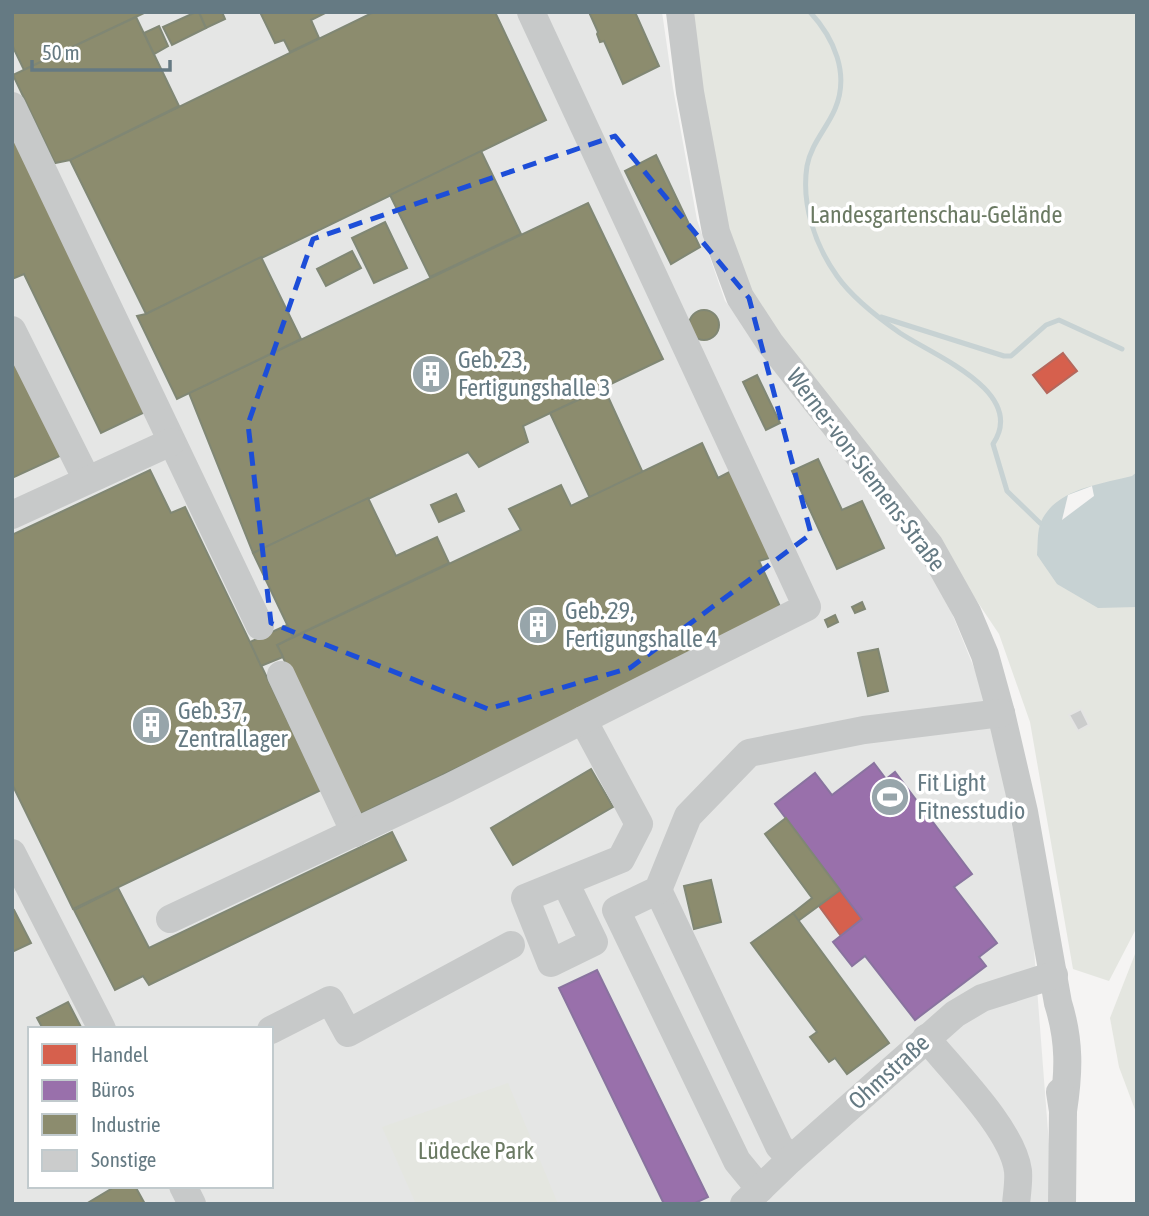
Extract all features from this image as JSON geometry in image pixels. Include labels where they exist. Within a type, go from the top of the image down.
[{"type":"street","points":[[170,919],[355,833],[807,607],[531,12]]},
{"type":"street","name":"Werner-von-Siemens-Straße","points":[[680,12],[690,92],[716,232],[740,297],[769,343],[930,546],[967,611],[985,655],[1024,812],[1058,1003],[1066,1030],[1069,1072],[1063,1111],[1062,1204]]},
{"type":"street","points":[[12,106],[260,626]]},
{"type":"street","points":[[12,330],[87,481]]},
{"type":"street","points":[[12,515],[171,442]]},
{"type":"street","points":[[281,675],[355,833]]},
{"type":"street","points":[[752,1196],[616,910],[658,890],[688,816],[749,753],[864,730],[1001,713]]},
{"type":"street","points":[[565,882],[621,859],[639,824],[583,720]]},
{"type":"street","points":[[12,853],[101,1027]]},
{"type":"street","points":[[658,890],[779,1146],[790,1159]]},
{"type":"street","points":[[273,1029],[330,1000],[348,1033],[511,945]]},
{"type":"street","name":"Ohmstraße","points":[[752,1196],[790,1159],[955,1014],[982,998],[1054,975]]},
{"type":"street","points":[[926,1038],[1009,1142],[1018,1171],[1016,1204]]},
{"type":"street","points":[[184,1188],[192,1204]]},
{"type":"highlighted area","points":[[615,136],[749,298],[811,534],[630,668],[488,709],[271,623],[248,424],[313,239]]},
{"type":"shaded area","points":[[12,12],[662,12],[697,220],[725,301],[926,549],[989,705],[1033,936],[1052,1184],[1051,1204],[12,1204]]},
{"type":"shaded area","points":[[1137,472],[1137,607],[1098,608],[1057,584],[1037,555],[1041,522],[1057,502],[1068,495],[1093,485],[1132,476]]},
{"type":"green space","name":"Landesgartenschau-Gelände","points":[[687,12],[1137,12],[1137,927],[1109,981],[1073,969],[1030,722],[999,634],[936,540],[771,336],[740,264],[715,187]]},
{"type":"green space","points":[[1137,949],[1137,1115],[1119,1067],[1110,1018]]},
{"type":"green space","name":"Lüdecke Park","points":[[508,1083],[558,1204],[416,1204],[382,1127]]},
{"type":"pier","points":[[1092,486],[1094,496],[1062,520],[1068,495]]},
{"type":"building: Handel","points":[[1063,353],[1077,371],[1047,393],[1033,375]]},
{"type":"building: Handel","points":[[840,890],[862,919],[841,936],[819,906]]},
{"type":"building: Büros","points":[[874,763],[886,779],[895,772],[972,874],[954,887],[997,943],[979,957],[986,966],[915,1020],[865,956],[852,966],[833,942],[862,919],[775,804],[815,773],[832,795]]},
{"type":"building: Büros","points":[[597,970],[708,1197],[693,1204],[664,1204],[559,988]]},
{"type":"building: Industrie","points":[[12,12],[146,12],[24,70],[12,45]]},
{"type":"building: Industrie","points":[[199,12],[206,28],[172,45],[163,27]]},
{"type":"building: Industrie","points":[[199,12],[222,12],[225,19],[206,28]]},
{"type":"building: Industrie","points":[[260,12],[327,12],[311,20],[319,38],[290,52],[284,40],[275,43]]},
{"type":"building: Industrie","points":[[374,12],[495,12],[546,120],[146,314],[70,160]]},
{"type":"building: Industrie","points":[[589,12],[635,12],[659,66],[623,84],[604,41],[600,42]]},
{"type":"building: Industrie","points":[[136,17],[179,106],[70,160],[55,163],[13,75]]},
{"type":"building: Industrie","points":[[159,26],[168,46],[154,54],[144,33]]},
{"type":"building: Industrie","points":[[12,134],[147,411],[101,433],[24,274],[12,279]]},
{"type":"building: Industrie","points":[[481,151],[521,234],[430,277],[390,195]]},
{"type":"building: Industrie","points":[[656,155],[700,247],[671,264],[625,171]]},
{"type":"building: Industrie","name":"Geb. 23, Fertigungshalle 3","points":[[588,203],[663,359],[523,426],[528,442],[479,467],[468,452],[253,553],[189,393]]},
{"type":"building: Industrie","points":[[385,222],[407,268],[374,283],[352,238]]},
{"type":"building: Industrie","points":[[352,251],[361,268],[326,286],[317,269]]},
{"type":"building: Industrie","points":[[261,257],[301,339],[177,399],[137,316]]},
{"type":"building: Industrie","points":[[704,310],[715,314],[719,325],[715,336],[704,340],[693,336],[689,325],[693,314]]},
{"type":"building: Industrie","points":[[12,336],[64,454],[12,478]]},
{"type":"building: Industrie","points":[[757,375],[780,423],[766,430],[743,382]]},
{"type":"building: Industrie","points":[[604,388],[643,473],[590,498],[550,413]]},
{"type":"building: Industrie","name":"Geb. 29, Fertigungshalle 4","points":[[702,443],[718,478],[733,470],[776,556],[759,561],[783,613],[358,815],[277,645],[521,530],[509,509],[561,485],[571,506]]},
{"type":"building: Industrie","points":[[818,459],[842,510],[862,501],[884,548],[837,569],[792,471]]},
{"type":"building: Industrie","name":"Geb. 37, Zentrallager","points":[[150,470],[171,513],[185,507],[321,790],[73,909],[12,784],[12,535]]},
{"type":"building: Industrie","points":[[456,494],[464,511],[439,522],[431,505]]},
{"type":"building: Industrie","points":[[368,498],[396,556],[437,537],[449,563],[293,637],[253,553]]},
{"type":"building: Industrie","points":[[862,602],[865,609],[855,613],[852,607]]},
{"type":"building: Industrie","points":[[835,615],[838,622],[828,627],[825,620]]},
{"type":"building: Industrie","points":[[287,625],[293,637],[277,645],[283,657],[261,666],[250,642]]},
{"type":"building: Industrie","points":[[878,649],[888,691],[868,696],[858,653]]},
{"type":"building: Industrie","points":[[591,769],[613,807],[513,865],[491,828]]},
{"type":"building: Industrie","points":[[786,818],[840,890],[798,921],[793,913],[812,898],[765,834]]},
{"type":"building: Industrie","points":[[392,832],[406,860],[149,985],[143,976],[115,990],[74,910],[118,888],[149,948]]},
{"type":"building: Industrie","points":[[711,880],[721,922],[694,929],[684,886]]},
{"type":"building: Industrie","points":[[14,910],[31,943],[12,952],[12,911]]},
{"type":"building: Industrie","points":[[793,913],[889,1043],[847,1074],[835,1058],[829,1062],[810,1037],[817,1032],[751,943]]},
{"type":"building: Industrie","points":[[68,1002],[81,1027],[42,1027],[37,1018]]},
{"type":"building: Industrie","points":[[113,1188],[136,1188],[145,1204],[86,1204]]},
{"type":"building: Sonstige","points":[[1081,709],[1089,725],[1078,731],[1069,715]]},
{"type":"waterway","points":[[810,12],[832,45],[841,83],[835,109],[812,150],[807,166],[806,195],[816,238],[843,284],[866,307],[900,333],[972,377],[988,392],[998,408],[1000,425],[993,444],[1007,491],[1040,523]]},
{"type":"waterway","points":[[881,317],[1004,356],[1011,356],[1046,325],[1059,320],[1122,349]]},
{"type":"place","name":"Geb. 23, Fertigungshalle 3","points":[[431,374]]},
{"type":"place","name":"Geb. 29, Fertigungshalle 4","points":[[538,625]]},
{"type":"place","name":"Geb. 37, Zentrallager","points":[[151,725]]},
{"type":"place","name":"Fit Light Fitnesstudio","points":[[890,797]]}]
